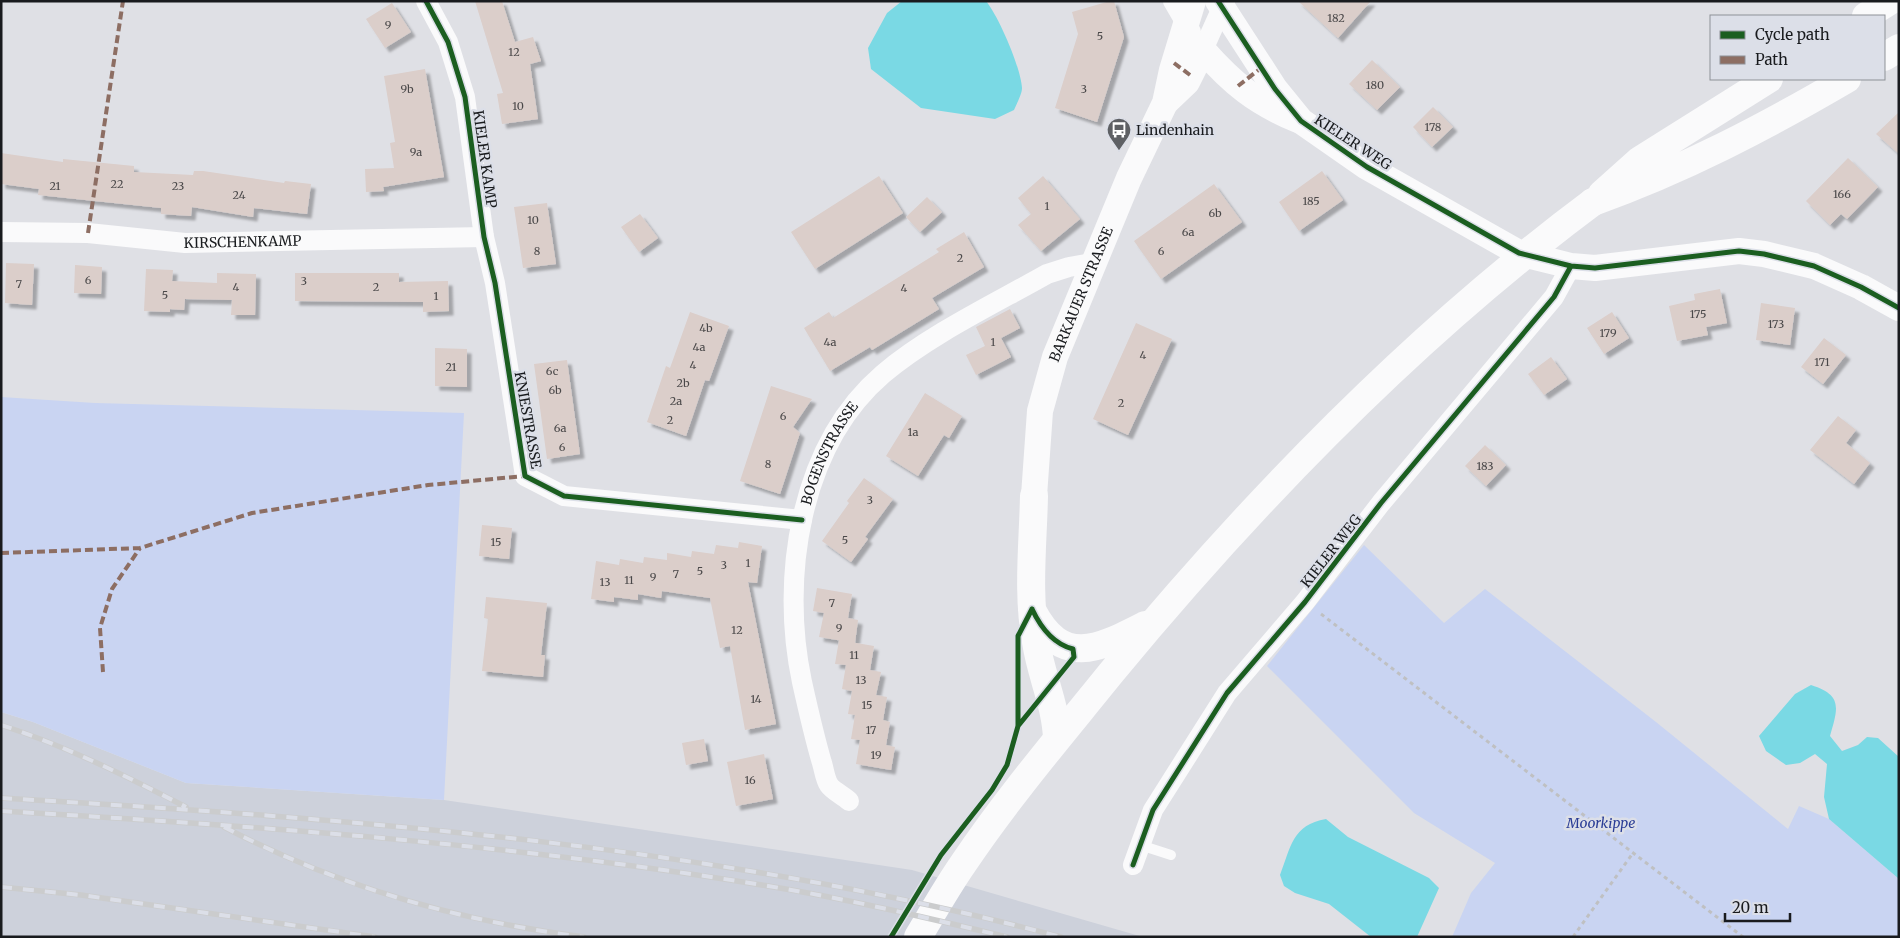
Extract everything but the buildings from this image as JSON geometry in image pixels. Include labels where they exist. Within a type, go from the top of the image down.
[{"type":"main road","points":[[1868,15],[1890,1]]},
{"type":"main road","points":[[1885,56],[1899,48]]},
{"type":"main road","points":[[918,937],[963,863],[1057,739],[1155,620],[1223,543],[1293,469],[1378,385],[1471,299],[1538,243],[1593,202],[1640,160],[1767,80]]},
{"type":"main road","points":[[1593,202],[1633,188],[1709,155],[1771,123],[1845,80]]},
{"type":"main road","points":[[1034,496],[1032,609],[1038,656],[1056,718],[1057,739]]},
{"type":"main road","points":[[1032,609],[1040,624],[1056,640],[1067,647],[1083,650],[1112,642],[1155,620]]},
{"type":"street","name":"KIELER KAMP","points":[[426,1],[448,42],[465,98],[484,238]]},
{"type":"street","name":"BARKAUER STRASSE","points":[[1165,103],[1187,82],[1222,4]]},
{"type":"street","name":"KIELER WEG","points":[[1222,4],[1275,89],[1301,121]]},
{"type":"street","name":"BARKAUER STRASSE","points":[[1034,496],[1040,411],[1055,357],[1092,263],[1165,103],[1184,8]]},
{"type":"street","points":[[1184,8],[1203,50]]},
{"type":"street","name":"KIELER WEG","points":[[1203,50],[1240,89],[1263,105],[1301,121],[1367,166],[1518,253],[1571,266],[1619,266],[1740,251],[1764,254],[1814,266],[1861,287],[1899,308]]},
{"type":"street","name":"KIRSCHENKAMP","points":[[1,232],[88,234],[185,243],[484,238]]},
{"type":"street","name":"KNIESTRASSE","points":[[484,238],[494,283],[524,476],[564,496],[802,520]]},
{"type":"street","name":"BOGENSTRASSE","points":[[850,801],[829,785],[815,740],[795,648],[794,585],[802,520],[816,470],[836,427],[850,408],[881,376],[911,352],[1047,274],[1069,266],[1092,263]]},
{"type":"street","name":"KIELER WEG","points":[[1133,865],[1153,810],[1227,693],[1305,602],[1381,503],[1554,297],[1571,266]]},
{"type":"lane","points":[[1140,845],[1171,855]]},
{"type":"path","points":[[1305,602],[1743,937]]},
{"type":"path","points":[[1573,937],[1633,853]]},
{"type":"shaded area","points":[[1,712],[33,722],[186,783],[444,800],[912,870],[1143,937],[1,937]]},
{"type":"green space","points":[[1,397],[95,403],[464,413],[444,800],[186,783],[33,722],[1,712]]},
{"type":"green space","name":"Moorkippe","points":[[1364,545],[1444,623],[1485,589],[1656,722],[1788,829],[1799,806],[1829,819],[1899,879],[1899,937],[1452,937],[1471,893],[1495,863],[1414,813],[1267,666]]},
{"type":"water","points":[[902,1],[986,1],[1009,43],[1021,79],[1022,90],[1014,110],[995,119],[921,108],[871,69],[868,48],[887,13]]},
{"type":"water","points":[[1811,685],[1829,693],[1836,704],[1835,718],[1830,736],[1842,751],[1858,745],[1867,737],[1878,738],[1899,757],[1899,879],[1829,819],[1824,797],[1827,764],[1815,754],[1800,763],[1786,765],[1766,751],[1759,736],[1795,694]]},
{"type":"water","points":[[1326,819],[1348,837],[1429,878],[1439,888],[1417,937],[1371,937],[1329,904],[1295,893],[1284,886],[1280,875],[1294,839],[1306,826]]},
{"type":"railway","points":[[1,725],[72,752],[186,807]]},
{"type":"railway","points":[[1,798],[135,806],[402,827],[535,841],[667,858],[799,879],[930,905],[1061,937]]},
{"type":"railway","points":[[1,811],[194,823],[386,838],[673,871],[798,891],[888,909],[1007,937]]},
{"type":"railway","points":[[224,827],[310,867],[354,884],[399,898],[490,921],[584,937]]},
{"type":"railway","points":[[1,887],[81,895],[375,937]]},
{"type":"marked path","points":[[88,233],[123,1]]},
{"type":"marked path","points":[[1174,63],[1190,75]]},
{"type":"marked path","points":[[1238,86],[1261,68]]},
{"type":"marked path","points":[[1,553],[140,548],[252,513],[428,485],[525,476]]},
{"type":"marked path","points":[[103,672],[100,628],[112,589],[140,548]]},
{"type":"cycle path","points":[[426,1],[448,42],[465,97],[484,237],[495,283],[525,476],[564,496],[802,520]]},
{"type":"cycle path","points":[[1218,1],[1275,89],[1301,121],[1367,167],[1519,253],[1571,266],[1595,268],[1739,251],[1764,254],[1814,266],[1861,287],[1899,308]]},
{"type":"cycle path","points":[[1133,865],[1153,810],[1227,693],[1305,602],[1381,503],[1554,297],[1571,266]]},
{"type":"cycle path","points":[[1018,726],[1074,657],[1073,649],[1053,639],[1039,622],[1032,609]]},
{"type":"cycle path","points":[[891,937],[941,855],[992,790],[1007,765],[1018,726],[1018,636],[1032,609]]},
{"type":"place","name":"Lindenhain","points":[[1119,151]]}]
